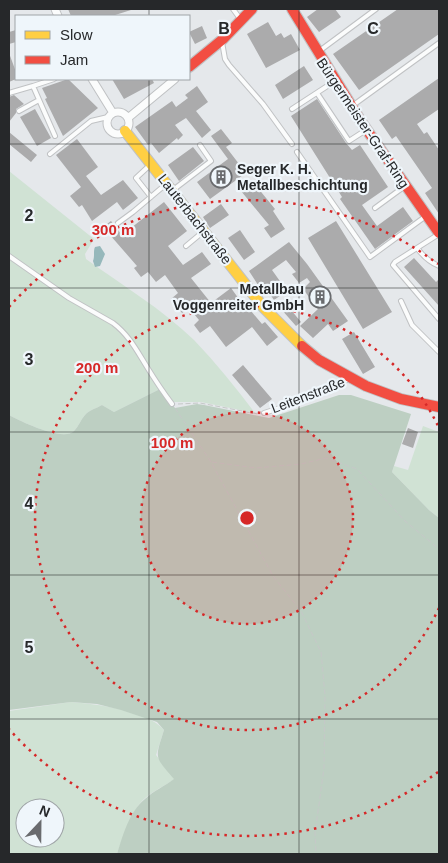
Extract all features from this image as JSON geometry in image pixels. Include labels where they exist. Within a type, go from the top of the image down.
[{"type":"street","points":[[190,66],[222,40],[252,9]]},
{"type":"street","name":"Bürgermeister-Graf-Ring","points":[[292,9],[317,53],[351,106],[439,234]]},
{"type":"street","name":"Lauterbachstraße","points":[[93,80],[111,115],[108,128],[112,132],[119,134],[125,131],[264,308]]},
{"type":"street","points":[[128,118],[174,80]]},
{"type":"street","points":[[111,115],[120,112],[128,118],[129,125],[125,131]]},
{"type":"street","name":"Leitenstraße","points":[[264,308],[305,349],[319,360],[352,378],[401,399],[439,407]]},
{"type":"lane","points":[[234,9],[241,20]]},
{"type":"lane","points":[[317,53],[376,9]]},
{"type":"lane","points":[[222,40],[225,59],[263,104],[292,144]]},
{"type":"lane","points":[[351,106],[439,43]]},
{"type":"lane","points":[[9,93],[51,80]]},
{"type":"lane","points":[[292,109],[335,81]]},
{"type":"lane","points":[[32,86],[55,136]]},
{"type":"lane","points":[[317,93],[349,141],[367,130]]},
{"type":"lane","points":[[19,111],[39,100]]},
{"type":"lane","points":[[50,154],[91,121],[111,115]]},
{"type":"lane","points":[[118,223],[151,197],[211,160],[200,145]]},
{"type":"lane","points":[[297,152],[370,257],[426,216]]},
{"type":"lane","points":[[151,164],[136,178],[151,197]]},
{"type":"lane","points":[[375,208],[405,186]]},
{"type":"lane","points":[[186,246],[204,231]]},
{"type":"lane","points":[[439,234],[394,262],[393,265],[439,319]]},
{"type":"lane","points":[[417,248],[433,264],[439,266]]},
{"type":"lane","points":[[9,256],[50,286],[122,330],[172,404]]},
{"type":"lane","points":[[401,300],[412,325],[439,352]]},
{"type":"lane","name":"Leitenstraße","points":[[264,412],[289,405],[293,401],[352,378]]},
{"type":"path","points":[[172,404],[200,403],[256,414],[264,412]]},
{"type":"path","points":[[172,404],[211,462],[273,576],[301,612],[321,652],[326,695],[324,768],[315,833],[316,854]]},
{"type":"path","points":[[211,462],[256,468],[301,464],[326,458],[357,469],[405,521],[439,549]]},
{"type":"path","points":[[9,471],[10,476]]},
{"type":"green space","points":[[9,171],[94,239],[85,254],[86,259],[182,329],[210,358],[255,413],[201,402],[173,402],[152,374],[130,337],[119,325],[52,285],[9,253]]},
{"type":"green space","points":[[9,258],[60,294],[120,331],[129,340],[160,389],[114,412],[102,405],[93,409],[82,418],[74,431],[68,434],[41,429],[9,415]]},
{"type":"green space","points":[[160,389],[175,408],[197,404],[269,418],[339,395],[351,395],[411,414],[392,472],[439,518],[439,854],[117,854],[127,824],[139,804],[174,779],[158,757],[164,730],[157,722],[97,704],[71,702],[9,710],[9,415],[41,429],[68,434],[74,431],[82,418],[93,409],[102,405],[114,412]]},
{"type":"green space","points":[[423,426],[439,432],[439,518],[392,472],[394,466],[408,470]]},
{"type":"green space","points":[[71,702],[93,704],[120,709],[146,717],[164,730],[156,755],[175,779],[142,801],[135,811],[117,854],[9,854],[9,711]]},
{"type":"water","points":[[100,246],[105,254],[100,266],[95,267],[93,261],[94,249]]},
{"type":"building","points":[[68,9],[131,9],[115,15],[71,15]]},
{"type":"building","points":[[318,9],[335,9],[341,17],[319,32],[307,17]]},
{"type":"building","points":[[398,9],[439,9],[439,34],[359,90],[333,54]]},
{"type":"building","points":[[268,22],[276,36],[281,33],[284,38],[291,34],[300,50],[266,68],[247,34]]},
{"type":"building","points":[[202,26],[207,38],[195,44],[190,32]]},
{"type":"building","points":[[15,30],[15,42],[9,44],[9,32]]},
{"type":"building","points":[[9,53],[15,69],[15,79],[9,82]]},
{"type":"building","points":[[304,66],[313,80],[283,99],[275,85]]},
{"type":"building","points":[[439,78],[439,109],[417,124],[424,134],[427,132],[439,150],[439,214],[425,193],[432,188],[396,136],[392,139],[379,120]]},
{"type":"building","points":[[69,80],[98,108],[63,136],[45,99],[47,98],[42,88]]},
{"type":"building","points":[[113,80],[152,80],[154,83],[124,99]]},
{"type":"building","points":[[197,86],[208,102],[196,111],[211,130],[202,138],[186,118],[175,125],[183,135],[159,153],[151,143],[148,145],[135,127],[172,101],[176,107],[188,98],[185,95]]},
{"type":"building","points":[[14,95],[24,104],[16,109],[16,113],[9,122],[9,97]]},
{"type":"building","points":[[317,99],[346,143],[352,150],[360,145],[388,187],[362,205],[377,226],[403,207],[413,221],[375,249],[340,199],[342,197],[291,116]]},
{"type":"building","points":[[35,109],[51,138],[37,146],[20,117]]},
{"type":"building","name":"Seger K. H. Metallbeschichtung","points":[[221,129],[232,143],[226,147],[246,173],[210,199],[197,182],[228,159],[211,136]]},
{"type":"building","points":[[9,132],[37,155],[31,162],[9,144]]},
{"type":"building","points":[[77,139],[98,167],[86,176],[101,195],[123,180],[138,198],[123,210],[117,202],[92,221],[82,205],[79,207],[70,196],[81,187],[56,155]]},
{"type":"building","points":[[193,147],[204,161],[179,181],[168,165]]},
{"type":"building","points":[[253,182],[275,209],[273,211],[285,229],[271,238],[264,228],[269,225],[241,191]]},
{"type":"building","points":[[164,202],[187,231],[168,246],[183,265],[202,252],[211,264],[191,278],[211,303],[231,288],[244,306],[246,305],[262,324],[265,322],[278,337],[267,346],[252,327],[226,347],[210,326],[200,333],[194,325],[199,320],[189,308],[182,313],[171,299],[178,293],[165,275],[156,282],[148,272],[141,277],[134,268],[137,266],[103,227],[111,221],[122,235]]},
{"type":"building","points":[[221,204],[229,215],[210,228],[203,217]]},
{"type":"building","points":[[336,221],[392,312],[363,329],[308,238]]},
{"type":"building","points":[[240,230],[255,252],[244,260],[228,238]]},
{"type":"building","points":[[289,242],[348,321],[333,331],[328,324],[313,338],[300,326],[318,309],[303,289],[310,282],[307,278],[299,283],[292,274],[296,272],[286,260],[272,270],[287,291],[274,300],[264,285],[260,288],[249,271]]},
{"type":"building","points":[[414,258],[436,282],[439,279],[439,306],[404,267]]},
{"type":"building","points":[[286,304],[301,322],[296,326],[281,309]]},
{"type":"building","points":[[354,332],[375,367],[363,374],[342,339]]},
{"type":"building","points":[[243,365],[272,399],[260,408],[232,375]]},
{"type":"building","points":[[408,428],[418,432],[413,448],[402,444]]},
{"type":"traffic: slow","points":[[125,131],[264,308],[302,346]]},
{"type":"traffic: jam","points":[[190,66],[223,39],[252,9]]},
{"type":"traffic: jam","points":[[292,9],[362,123],[439,233]]},
{"type":"traffic: jam","points":[[302,346],[319,360],[366,386],[401,399],[439,407]]},
{"type":"place","name":"Seger K. H. Metallbeschichtung","points":[[221,177]]},
{"type":"place","name":"Metallbau Voggenreiter GmbH","points":[[320,297]]}]
